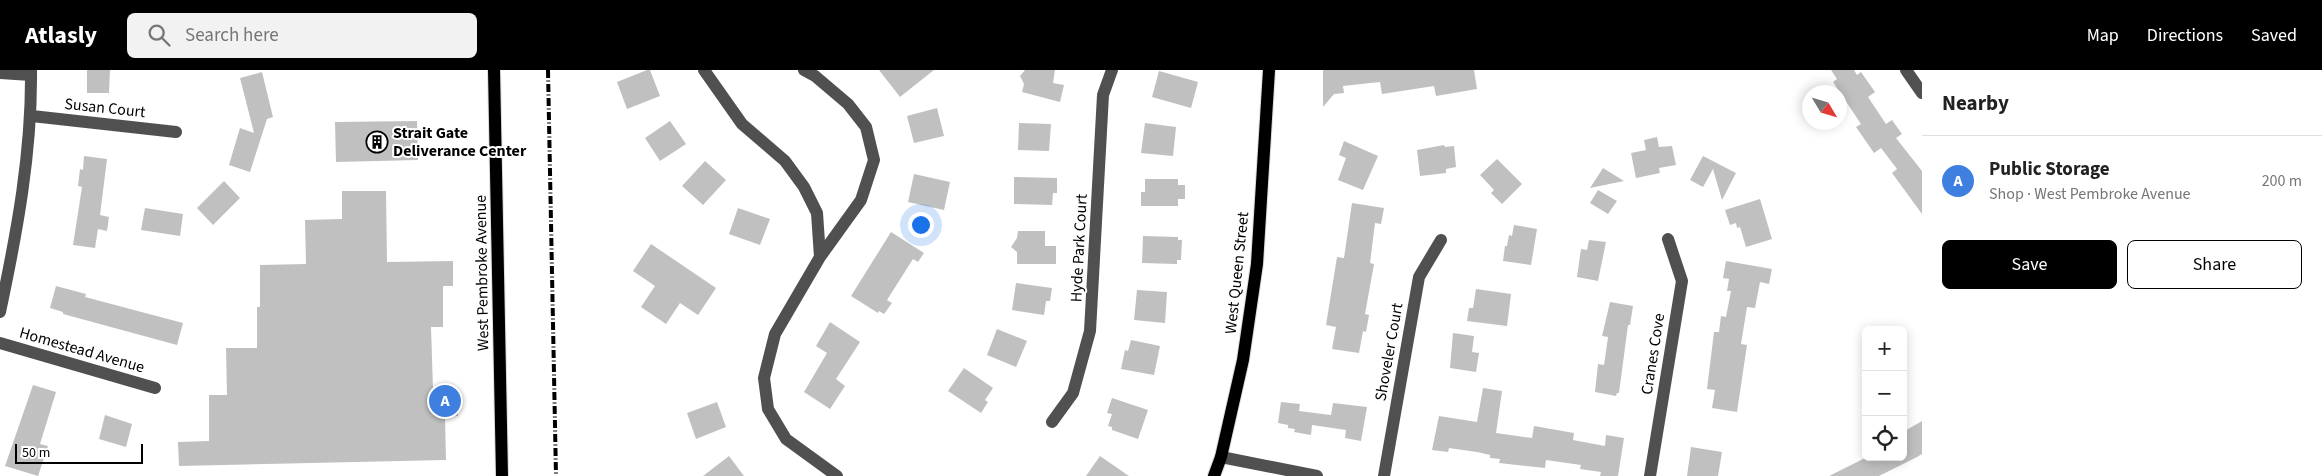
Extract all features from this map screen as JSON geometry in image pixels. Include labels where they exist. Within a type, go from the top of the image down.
[{"type":"main road","name":"West Pembroke Avenue","points":[[494,70],[502,476]]},
{"type":"main road","name":"West Queen Street","points":[[1214,476],[1221,457],[1243,360],[1257,264],[1270,70]]},
{"type":"street","points":[[704,70],[742,124],[785,161],[804,187],[817,214],[820,257]]},
{"type":"street","points":[[804,70],[815,76],[848,104],[866,127],[874,160],[862,200],[820,257],[775,334],[764,378],[768,409],[786,440],[838,476]]},
{"type":"street","name":"Hyde Park Court","points":[[1052,422],[1073,393],[1090,331],[1103,95],[1112,70]]},
{"type":"street","points":[[1906,70],[1922,93]]},
{"type":"street","points":[[0,73],[31,72],[32,116],[21,203],[0,312]]},
{"type":"street","name":"Susan Court","points":[[32,116],[176,132]]},
{"type":"street","name":"Cranes Cove","points":[[1650,476],[1682,281],[1668,239]]},
{"type":"street","name":"Shoveler Court","points":[[1384,476],[1419,276],[1441,240]]},
{"type":"street","name":"Homestead Avenue","points":[[0,343],[155,388]]},
{"type":"street","points":[[1221,457],[1317,476]]},
{"type":"building","points":[[87,70],[110,70],[109,93],[87,93]]},
{"type":"building","points":[[650,70],[660,96],[627,109],[617,82]]},
{"type":"building","points":[[879,70],[934,70],[900,97]]},
{"type":"building","points":[[1025,70],[1055,70],[1053,83],[1064,85],[1060,102],[1022,92],[1024,84],[1020,76]]},
{"type":"building","points":[[1323,70],[1474,70],[1477,89],[1436,96],[1434,86],[1382,94],[1380,82],[1343,86],[1344,93],[1334,94],[1323,107]]},
{"type":"building","points":[[1831,70],[1854,70],[1857,75],[1861,72],[1875,92],[1868,97],[1886,124],[1892,120],[1902,134],[1896,138],[1922,171],[1922,214],[1892,173],[1897,169],[1881,148],[1874,153],[1856,127],[1861,124],[1847,103],[1847,85],[1835,85],[1833,82],[1837,79]]},
{"type":"building","points":[[1159,71],[1198,82],[1191,108],[1152,97]]},
{"type":"building","points":[[262,72],[273,117],[267,119],[250,172],[229,165],[240,128],[254,133],[240,78]]},
{"type":"building","points":[[937,108],[944,136],[914,143],[907,116]]},
{"type":"building","name":"Strait Gate Deliverance Center","points":[[417,121],[418,160],[336,162],[335,122]]},
{"type":"building","points":[[670,121],[686,144],[660,161],[645,138]]},
{"type":"building","points":[[1019,123],[1051,124],[1049,151],[1018,150]]},
{"type":"building","points":[[1145,123],[1176,127],[1173,156],[1141,153]]},
{"type":"building","points":[[1657,137],[1659,147],[1672,146],[1676,165],[1659,168],[1660,173],[1636,178],[1631,153],[1646,150],[1644,140]]},
{"type":"building","points":[[1344,141],[1378,156],[1363,190],[1338,180],[1346,158],[1339,155]]},
{"type":"building","points":[[1444,145],[1445,147],[1454,146],[1456,167],[1446,169],[1446,173],[1420,176],[1417,150]]},
{"type":"building","points":[[84,156],[107,159],[100,215],[109,217],[107,231],[98,229],[95,248],[73,245],[82,187],[78,186],[80,169],[83,170]]},
{"type":"building","points":[[1703,156],[1736,173],[1722,200],[1713,169],[1703,187],[1690,180]]},
{"type":"building","points":[[1497,159],[1522,184],[1502,204],[1491,193],[1494,190],[1480,175]]},
{"type":"building","points":[[705,161],[726,180],[703,205],[682,186]]},
{"type":"building","points":[[1603,168],[1624,181],[1590,188]]},
{"type":"building","points":[[914,174],[950,182],[944,210],[908,202]]},
{"type":"building","points":[[1014,177],[1057,178],[1057,193],[1053,193],[1052,205],[1014,204]]},
{"type":"building","points":[[1145,179],[1178,179],[1178,185],[1185,185],[1185,199],[1178,199],[1178,206],[1141,206],[1141,192],[1145,192]]},
{"type":"building","points":[[224,181],[240,198],[213,225],[197,208]]},
{"type":"building","points":[[1598,190],[1617,201],[1608,214],[1590,203]]},
{"type":"building","points":[[342,191],[386,191],[387,262],[453,261],[453,286],[443,286],[443,327],[431,327],[433,389],[458,388],[458,416],[445,417],[446,460],[179,466],[178,442],[209,441],[209,395],[227,395],[226,348],[257,348],[257,307],[260,307],[260,265],[306,264],[305,220],[342,219]]},
{"type":"building","points":[[1760,199],[1772,239],[1746,247],[1740,227],[1737,228],[1736,223],[1730,225],[1725,210]]},
{"type":"building","points":[[1352,203],[1384,208],[1381,224],[1375,223],[1370,263],[1374,264],[1365,314],[1369,315],[1366,332],[1363,331],[1359,353],[1332,349],[1336,327],[1326,325],[1337,257],[1344,258]]},
{"type":"building","points":[[145,208],[183,214],[180,236],[141,230]]},
{"type":"building","points":[[738,208],[770,219],[760,245],[729,234]]},
{"type":"building","points":[[1514,225],[1537,229],[1531,265],[1503,261],[1505,246],[1507,246],[1509,235],[1512,236]]},
{"type":"building","points":[[1018,231],[1045,231],[1045,246],[1056,246],[1056,264],[1017,264],[1017,252],[1011,247],[1017,238]]},
{"type":"building","points":[[891,232],[924,253],[918,262],[913,259],[887,300],[892,303],[884,314],[879,311],[878,313],[851,296]]},
{"type":"building","points":[[1143,236],[1178,237],[1178,240],[1182,240],[1181,260],[1177,260],[1177,264],[1142,263]]},
{"type":"building","points":[[1589,240],[1606,242],[1598,281],[1577,277],[1581,249],[1587,250]]},
{"type":"building","points":[[651,244],[716,288],[698,315],[680,303],[666,324],[641,307],[655,286],[633,271]]},
{"type":"building","points":[[1726,261],[1772,269],[1769,284],[1760,282],[1755,308],[1747,307],[1741,344],[1747,345],[1737,412],[1712,408],[1715,390],[1707,389],[1714,332],[1719,332],[1721,316],[1726,317],[1731,291],[1727,291],[1729,279],[1723,278]]},
{"type":"building","points":[[1016,283],[1052,288],[1050,301],[1046,301],[1044,315],[1012,310]]},
{"type":"building","points":[[56,286],[86,294],[85,297],[183,323],[177,345],[63,314],[63,312],[50,308]]},
{"type":"building","points":[[1476,289],[1511,294],[1507,326],[1467,321],[1469,308],[1473,308]]},
{"type":"building","points":[[1137,290],[1167,292],[1165,323],[1134,320]]},
{"type":"building","points":[[1610,302],[1633,306],[1630,325],[1628,325],[1619,393],[1616,396],[1595,392],[1598,364],[1604,365],[1608,337],[1602,336]]},
{"type":"building","points":[[830,322],[860,342],[836,379],[845,386],[830,409],[804,392],[827,353],[816,346]]},
{"type":"building","points":[[997,329],[1027,341],[1016,367],[987,355]]},
{"type":"building","points":[[1453,333],[1474,336],[1472,352],[1479,353],[1476,372],[1450,368]]},
{"type":"building","points":[[1131,340],[1160,346],[1154,375],[1121,369],[1125,350],[1128,351]]},
{"type":"building","points":[[964,368],[993,388],[985,400],[988,402],[981,413],[948,391]]},
{"type":"building","points":[[33,385],[56,392],[40,444],[48,446],[38,476],[5,466]]},
{"type":"building","points":[[1483,388],[1502,391],[1496,433],[1532,438],[1534,426],[1574,433],[1573,440],[1605,446],[1606,435],[1624,438],[1618,476],[1600,476],[1601,472],[1580,469],[1581,465],[1546,460],[1545,468],[1499,463],[1500,459],[1490,458],[1490,455],[1477,452],[1449,448],[1448,452],[1432,450],[1439,416],[1477,422]]},
{"type":"building","points":[[1112,398],[1148,410],[1138,439],[1112,430],[1112,427],[1108,426],[1112,414],[1107,413]]},
{"type":"building","points":[[717,402],[726,427],[696,439],[687,413]]},
{"type":"building","points":[[1281,402],[1300,404],[1299,411],[1331,415],[1333,403],[1367,407],[1361,441],[1345,438],[1346,430],[1312,425],[1311,435],[1294,432],[1295,429],[1288,428],[1288,425],[1278,423]]},
{"type":"building","points":[[105,415],[132,424],[126,447],[99,439]]},
{"type":"building","points":[[1922,421],[1922,454],[1917,457],[1879,476],[1829,476],[1862,460],[1907,461],[1907,430]]},
{"type":"building","points":[[1691,447],[1722,452],[1718,476],[1687,476]]},
{"type":"building","points":[[729,456],[744,476],[703,476]]},
{"type":"building","points":[[1100,456],[1129,476],[1086,476]]},
{"type":"railway","points":[[548,70],[556,476]]},
{"type":"place","name":"Strait Gate Deliverance Center","points":[[377,142]]},
{"type":"place","name":"Public Storage","points":[[445,401]]}]
